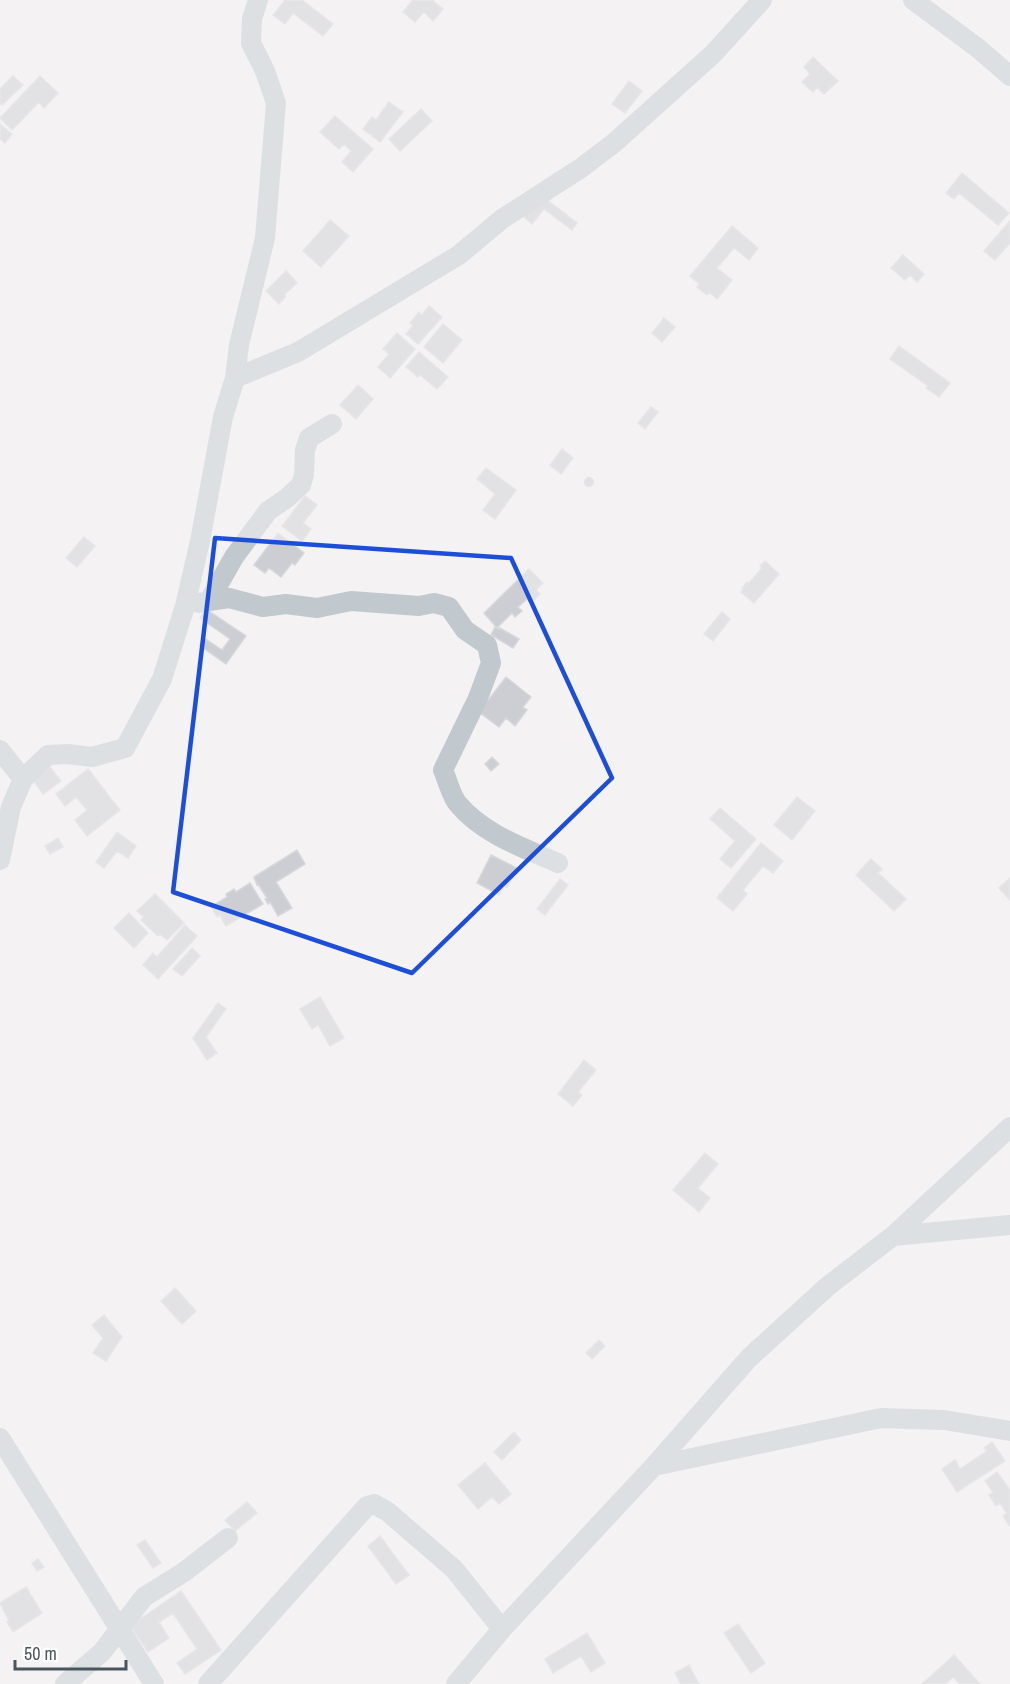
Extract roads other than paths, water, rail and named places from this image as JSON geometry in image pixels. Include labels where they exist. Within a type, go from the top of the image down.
[{"type":"street","points":[[0,860],[11,807],[23,779],[48,755],[68,754],[92,757],[125,748],[162,679],[185,606],[200,541],[223,417],[235,378],[239,345],[265,238],[276,103],[265,71],[251,43],[252,19],[258,0]]},
{"type":"street","points":[[235,378],[298,352],[441,266],[459,255],[502,219],[581,168],[614,143],[713,54],[762,0]]},
{"type":"street","points":[[913,0],[979,49],[1010,76]]},
{"type":"street","points":[[209,601],[234,556],[268,511],[301,485],[305,450],[309,438],[332,424]]},
{"type":"street","points":[[185,606],[229,598],[263,607],[286,604],[317,608],[351,601],[419,606],[434,603],[449,607],[465,630],[487,645],[491,663],[478,698],[443,770],[457,803],[486,828],[508,841],[558,863]]},
{"type":"street","points":[[0,750],[23,779]]},
{"type":"street","points":[[456,1684],[502,1629],[654,1466],[749,1358],[828,1286],[893,1236],[1010,1127]]},
{"type":"street","points":[[893,1236],[1010,1225]]},
{"type":"street","points":[[654,1466],[881,1418],[944,1420],[1010,1431]]},
{"type":"street","points":[[0,1438],[154,1684]]},
{"type":"street","points":[[208,1684],[367,1506],[375,1504],[388,1512],[454,1569],[502,1629]]},
{"type":"street","points":[[65,1684],[102,1652],[144,1597],[184,1572],[228,1538]]}]
